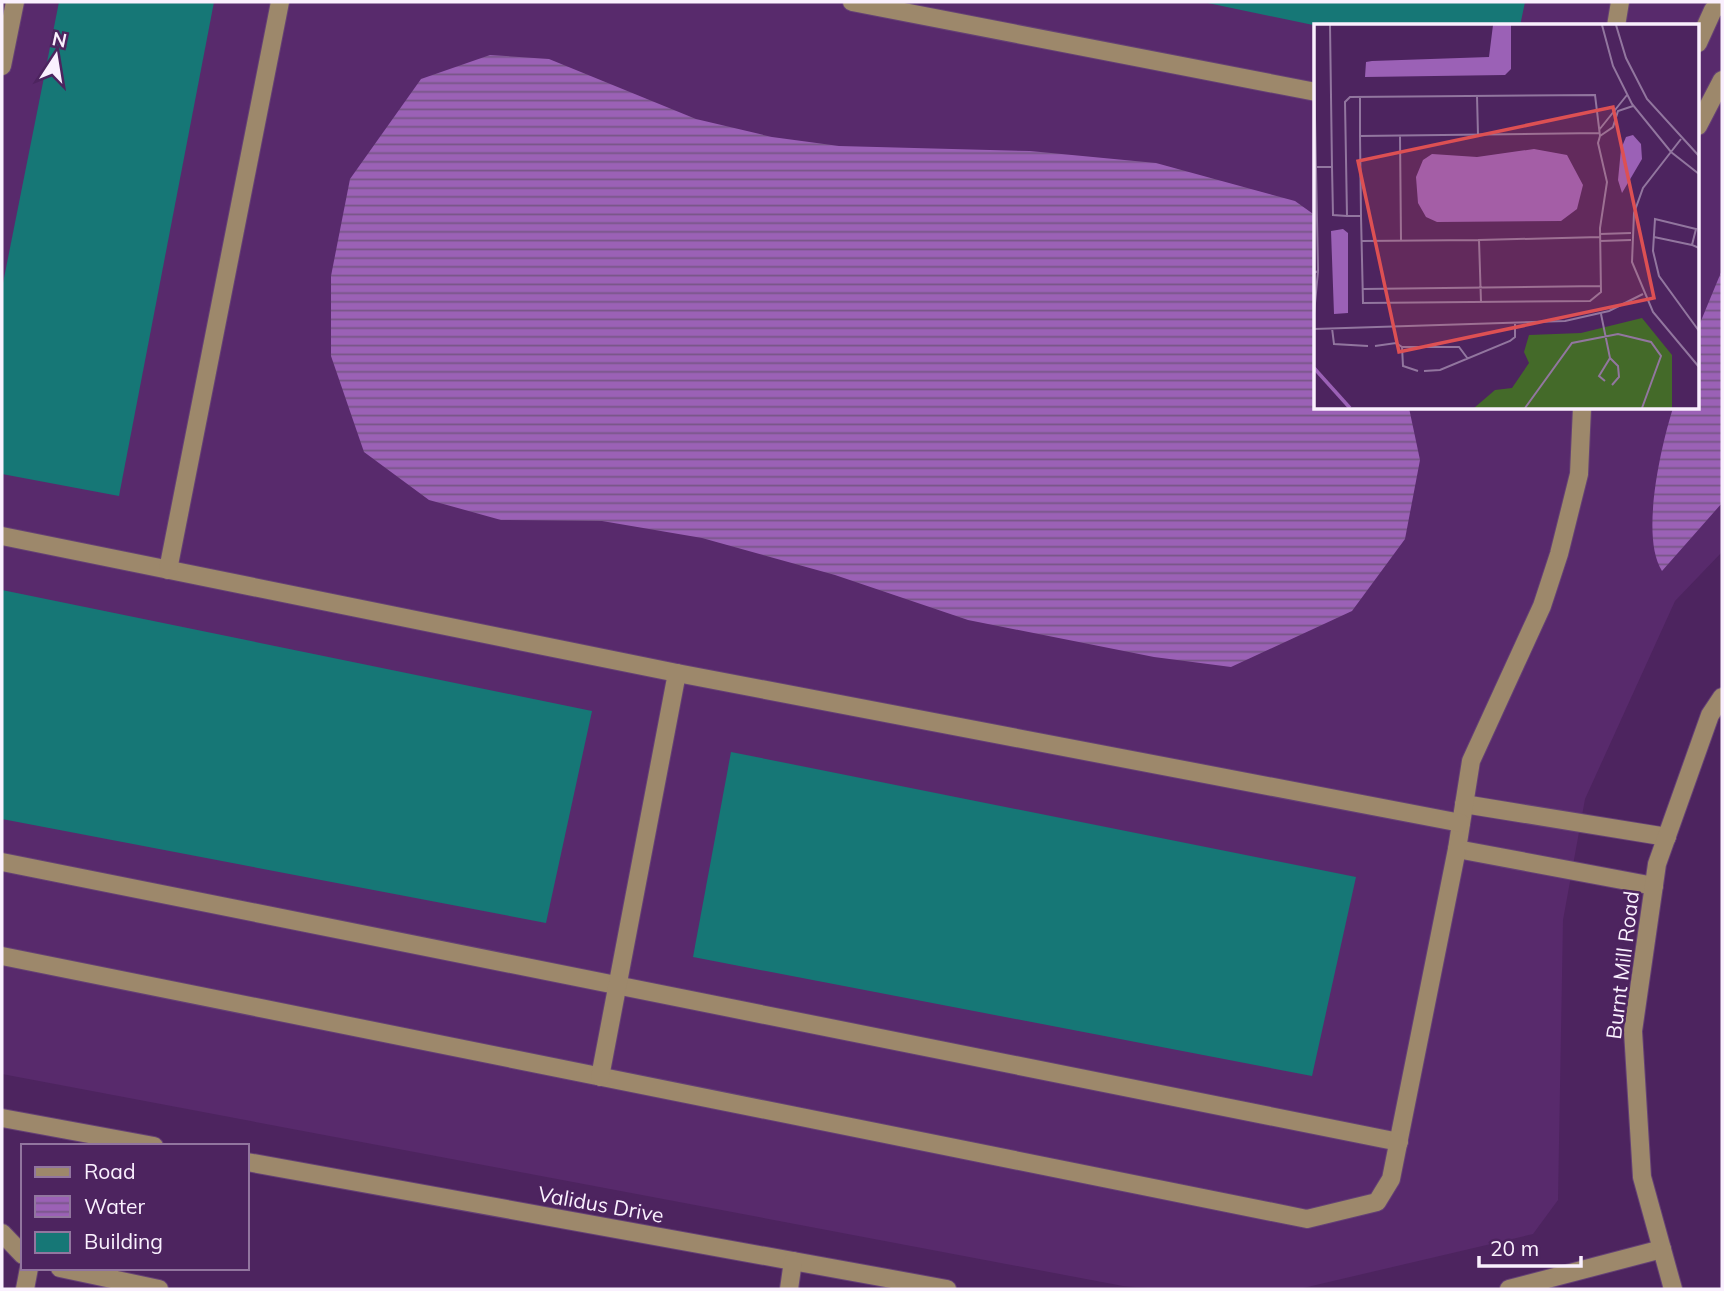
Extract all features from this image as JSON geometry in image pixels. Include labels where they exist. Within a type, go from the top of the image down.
[{"type":"street","points":[[2,66],[15,2]]},
{"type":"street","points":[[168,570],[280,2]]},
{"type":"street","points":[[852,2],[1314,92]]},
{"type":"street","points":[[1616,24],[1620,2]]},
{"type":"street","points":[[1700,39],[1713,10],[1722,4]]},
{"type":"street","points":[[1700,122],[1722,80]]},
{"type":"street","points":[[2,956],[1307,1219],[1377,1202],[1391,1179],[1399,1142],[1457,849],[1471,761],[1542,606],[1559,554],[1579,474],[1582,410]]},
{"type":"street","points":[[2,536],[677,673],[1461,823]]},
{"type":"street","points":[[600,1077],[677,673]]},
{"type":"street","name":"Burnt Mill Road","points":[[1673,1289],[1642,1177],[1633,1031],[1657,864],[1710,715],[1722,697]]},
{"type":"street","points":[[1464,804],[1667,837]]},
{"type":"street","points":[[1457,849],[1654,886]]},
{"type":"street","points":[[2,862],[1399,1142]]},
{"type":"street","points":[[2,1118],[144,1144]]},
{"type":"street","name":"Validus Drive","points":[[248,1163],[947,1289]]},
{"type":"street","points":[[2,1233],[21,1253]]},
{"type":"street","points":[[1509,1289],[1662,1249]]},
{"type":"street","points":[[789,1289],[793,1261]]},
{"type":"street","points":[[24,1289],[29,1270]]},
{"type":"street","points":[[69,1270],[159,1289]]},
{"type":"shaded area","points":[[2,2],[1722,2],[1722,552],[1675,601],[1585,799],[1563,920],[1558,1200],[1533,1234],[1299,1289],[1159,1289],[1123,1286],[2,1074]]},
{"type":"water","points":[[490,55],[549,59],[696,119],[772,137],[839,146],[1030,151],[1156,163],[1295,201],[1314,215],[1314,410],[1409,410],[1420,460],[1405,539],[1352,611],[1231,667],[1154,657],[968,620],[835,575],[702,538],[602,521],[501,520],[429,500],[364,452],[331,356],[331,276],[350,179],[421,79]]},
{"type":"water","points":[[1722,270],[1722,503],[1662,571],[1653,537],[1658,467],[1672,410],[1700,410],[1700,323]]},
{"type":"building","points":[[59,2],[214,2],[119,496],[2,474],[2,288]]},
{"type":"building","points":[[1203,2],[1525,2],[1520,24],[1314,25]]},
{"type":"building","points":[[2,590],[592,711],[546,923],[2,819]]},
{"type":"building","points":[[731,752],[1356,877],[1312,1076],[693,957]]}]
